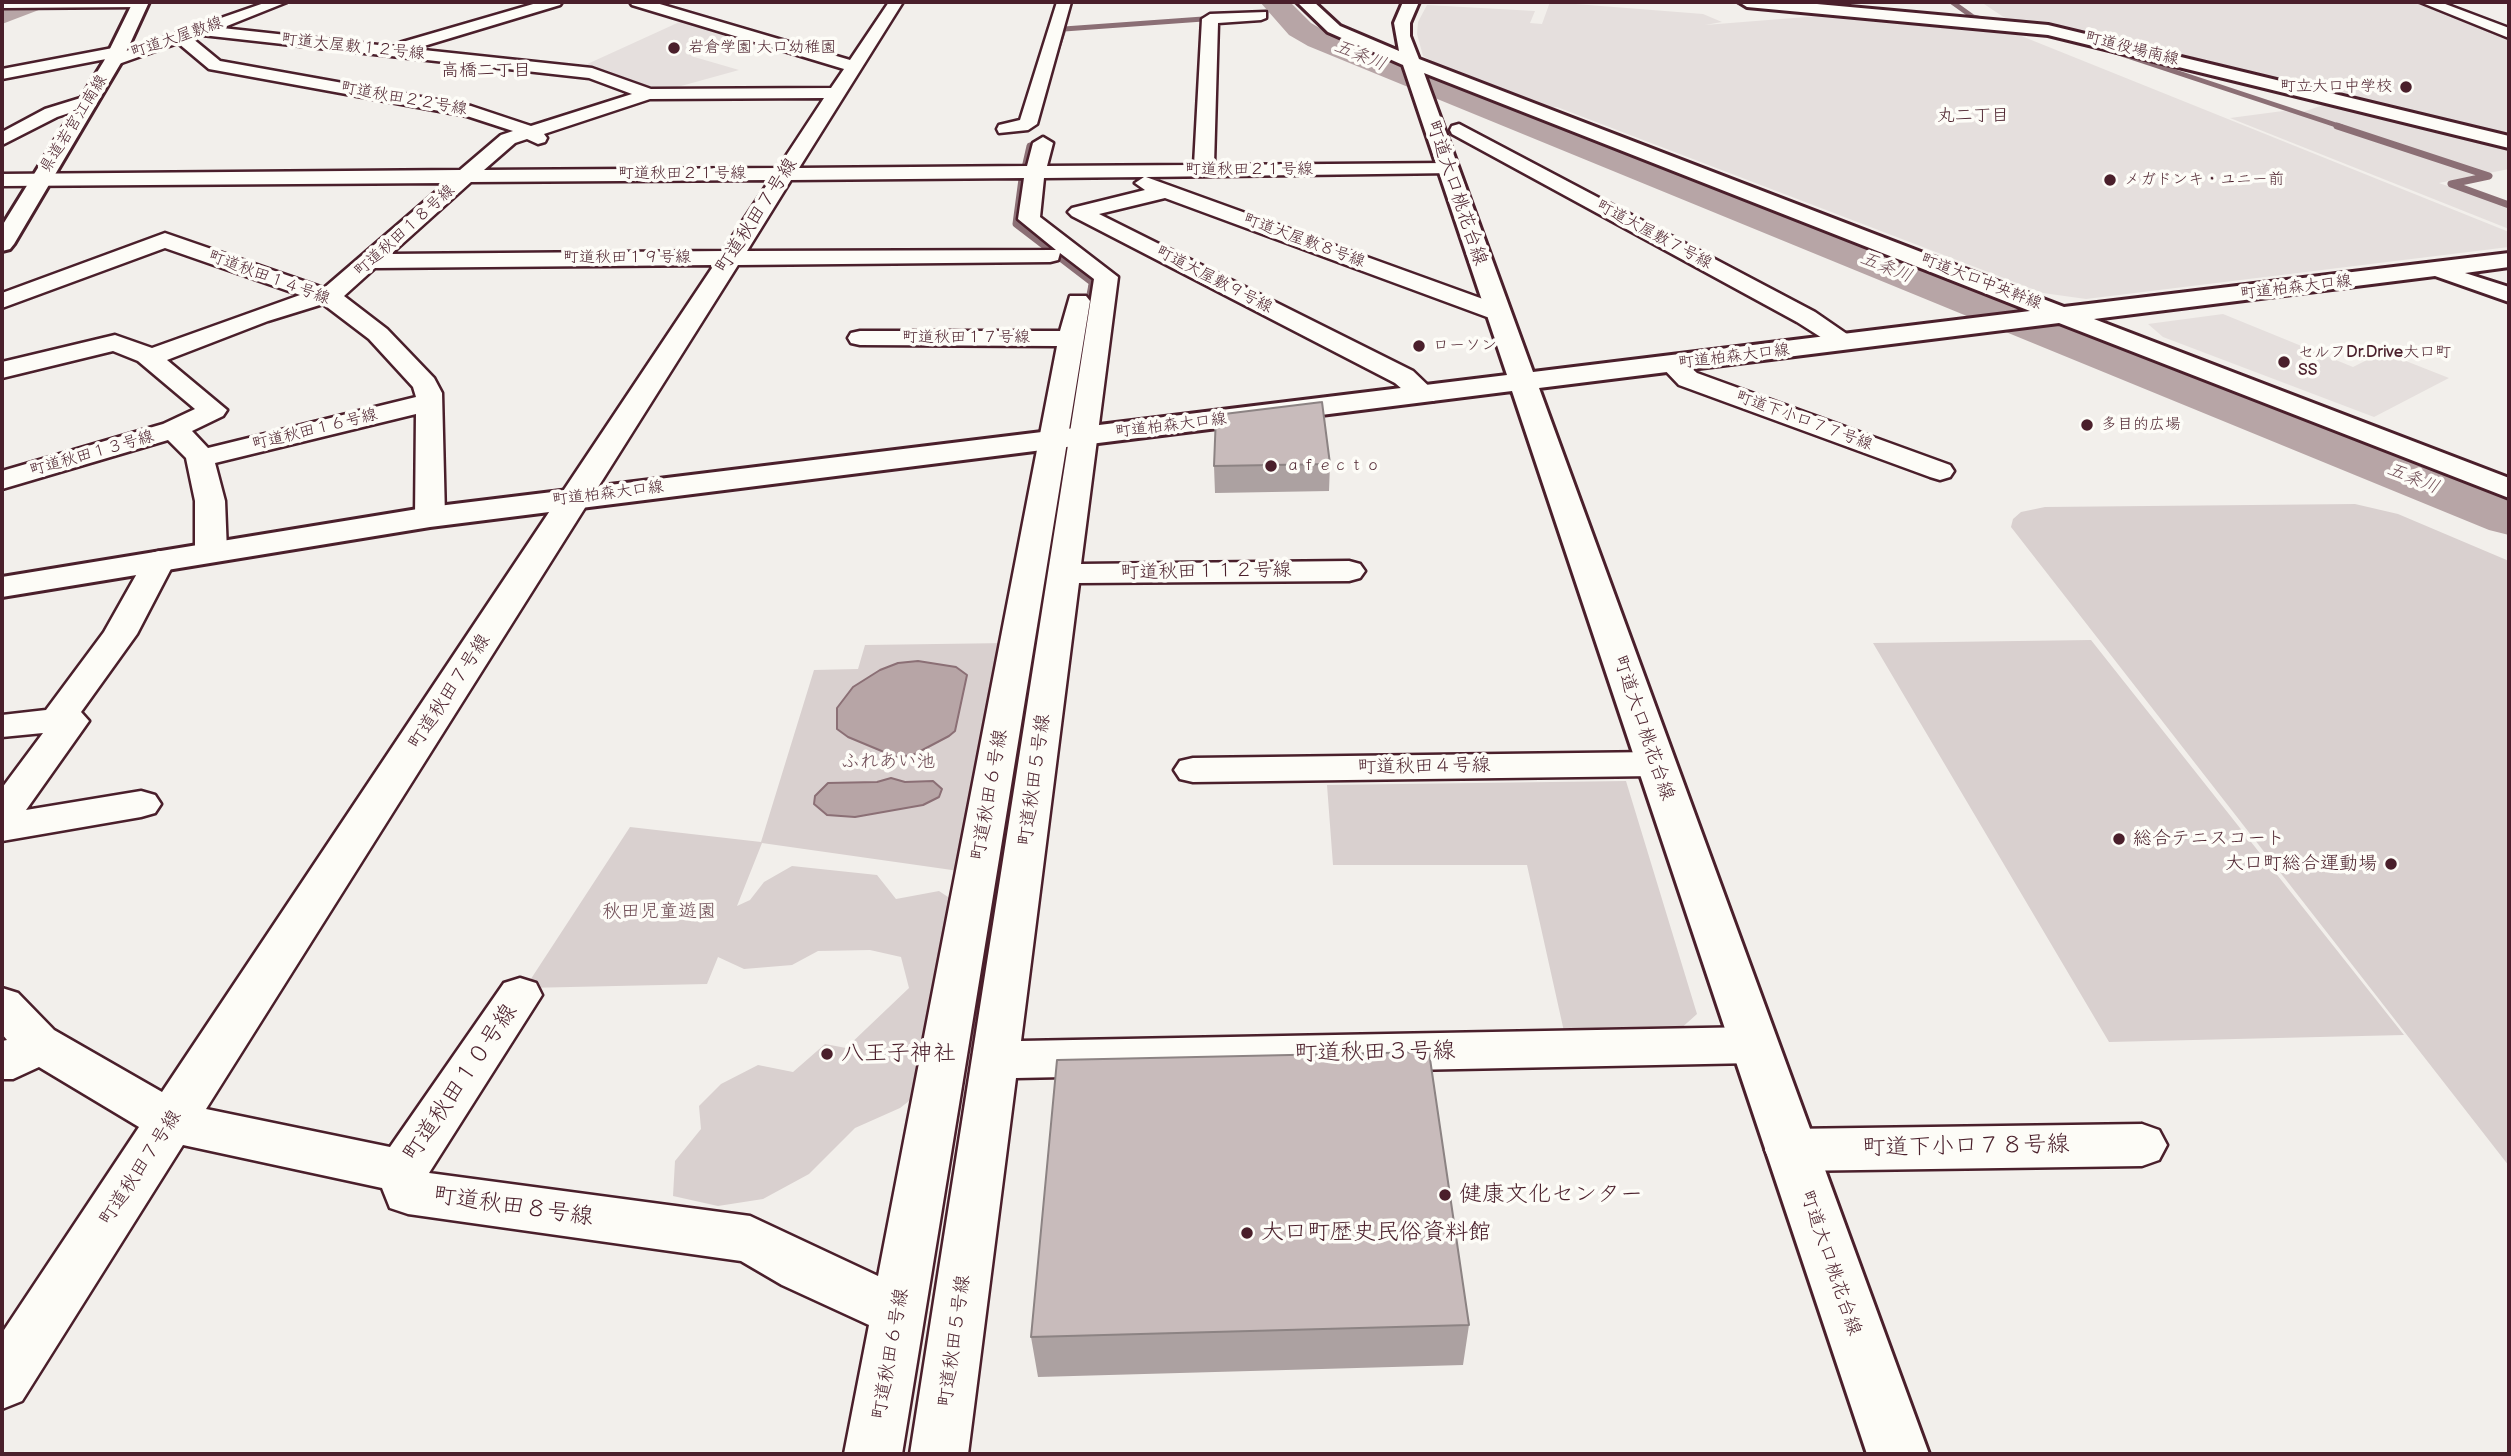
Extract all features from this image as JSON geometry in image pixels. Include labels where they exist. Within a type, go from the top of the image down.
[{"type":"street","points":[[2,4],[141,2]]},
{"type":"street","name":"県道若宮江南線","points":[[2,244],[116,57],[141,2]]},
{"type":"street","name":"町道大屋敷線","points":[[2,74],[116,57],[280,2]]},
{"type":"street","points":[[390,51],[555,2]]},
{"type":"street","points":[[637,2],[714,23],[845,80]]},
{"type":"street","name":"町道秋田７号線","points":[[2,1382],[896,2]]},
{"type":"street","points":[[1006,129],[1028,124],[1064,2]]},
{"type":"street","name":"町道大口中央幹線","points":[[1305,2],[1334,29],[1415,74],[2069,316],[2509,489]]},
{"type":"street","name":"町道大口桃花台線","points":[[1411,2],[1401,30],[1415,74],[1496,312],[1898,1454]]},
{"type":"street","name":"町道役場南線","points":[[1746,2],[1996,23],[2070,34],[2509,142]]},
{"type":"street","points":[[2427,2],[2509,33]]},
{"type":"street","points":[[2,15],[32,3]]},
{"type":"street","points":[[714,23],[721,22],[734,8]]},
{"type":"street","points":[[1975,9],[1996,23]]},
{"type":"street","points":[[1204,170],[1210,19],[1261,15]]},
{"type":"street","name":"町道大屋敷１２号線","points":[[200,30],[592,73],[649,94],[845,80]]},
{"type":"street","name":"町道秋田２２号線","points":[[180,37],[215,65],[471,111],[527,132],[551,145]]},
{"type":"street","name":"町道秋田１８号線","points":[[152,357],[259,316],[326,296],[375,258],[508,139],[649,94]]},
{"type":"street","points":[[2,139],[51,113],[88,101]]},
{"type":"street","name":"町道大屋敷７号線","points":[[1460,130],[1806,317],[1847,343]]},
{"type":"street","points":[[585,158],[625,175]]},
{"type":"street","name":"町道秋田２１号線","points":[[2,180],[784,174],[1031,162],[1113,171],[1447,169]]},
{"type":"street","name":"町道秋田６号線","points":[[873,1454],[1068,438],[1071,339],[1082,279],[1007,223],[1031,162]]},
{"type":"street","name":"町道秋田５号線","points":[[939,1454],[1063,574],[1068,438],[1106,277],[1029,219],[1031,162]]},
{"type":"street","name":"町道大屋敷８号線","points":[[1113,171],[1496,312]]},
{"type":"street","name":"町道大屋敷９号線","points":[[1167,191],[1079,212],[1404,377],[1425,394]]},
{"type":"street","name":"町道秋田１４号線","points":[[2,300],[166,240],[326,296],[378,334],[425,384],[430,402],[430,517]]},
{"type":"street","name":"町道秋田１９号線","points":[[375,258],[1050,255]]},
{"type":"street","name":"町道柏森大口線","points":[[2,587],[430,517],[2509,260]]},
{"type":"street","points":[[2434,271],[2509,295]]},
{"type":"street","name":"町道秋田１７号線","points":[[860,338],[1071,339]]},
{"type":"street","points":[[2,370],[115,343],[152,357],[150,359],[213,410],[173,430]]},
{"type":"street","name":"町道下小口７７号線","points":[[1672,364],[1688,379],[1940,471]]},
{"type":"street","name":"町道秋田１６号線","points":[[200,458],[430,402]]},
{"type":"street","name":"町道秋田１３号線","points":[[2,480],[173,430],[194,448],[200,458],[210,500],[211,552]]},
{"type":"street","points":[[57,720],[120,634],[159,561]]},
{"type":"street","name":"町道秋田１１２号線","points":[[1063,574],[1349,571]]},
{"type":"street","points":[[2,726],[71,721],[2,815]]},
{"type":"street","name":"町道秋田４号線","points":[[1193,770],[1655,764]]},
{"type":"street","points":[[2,828],[141,804]]},
{"type":"street","name":"町道秋田１０号線","points":[[402,1171],[520,995]]},
{"type":"street","points":[[2,1005],[20,1051],[171,1122],[402,1171]]},
{"type":"street","name":"町道秋田３号線","points":[[996,1060],[1754,1045]]},
{"type":"street","name":"町道下小口７８号線","points":[[1790,1150],[2142,1145]]},
{"type":"street","name":"町道秋田８号線","points":[[402,1171],[408,1192],[750,1239],[801,1268],[899,1312]]},
{"type":"shaded area","points":[[1550,2],[1703,14],[1722,22],[1705,25],[1857,13],[1994,25],[2509,232],[2509,247],[2086,299],[2043,293],[1557,107],[1544,108],[1456,74],[1423,56],[1417,34],[1418,22],[1427,5],[1535,11],[1530,23],[1542,24]]},
{"type":"shaded area","name":"町立大口中学校","points":[[1981,2],[2414,2],[2509,38],[2509,137],[2079,33],[2008,20]]},
{"type":"shaded area","name":"岩倉学園 大口幼稚園","points":[[686,19],[758,39],[691,56],[739,70],[663,91],[607,71],[583,66]]},
{"type":"shaded area","points":[[2329,103],[2509,148],[2509,169],[2439,183],[2509,207],[2509,229],[2230,118],[2283,111],[2300,113]]},
{"type":"shaded area","name":"セルフDr.Drive大口町 SS","points":[[2223,314],[2353,367],[2383,352],[2449,378],[2374,417],[2163,337],[2148,324]]},
{"type":"shaded area","points":[[918,661],[956,667],[967,675],[955,731],[913,755],[896,757],[848,737],[837,729],[837,708],[853,687],[880,670],[898,663]]},
{"type":"shaded area","points":[[891,778],[905,782],[933,781],[942,789],[939,797],[923,805],[855,817],[827,815],[814,804],[815,796],[828,783],[877,782]]},
{"type":"green space","name":"大口町総合運動場","points":[[2355,504],[2398,514],[2509,561],[2509,1166],[2011,527],[2013,519],[2021,512],[2045,507]]},
{"type":"green space","name":"総合テニスコート","points":[[2091,640],[2404,1035],[2109,1042],[1873,643]]},
{"type":"green space","points":[[1009,643],[966,872],[762,843],[737,906],[750,900],[764,882],[792,866],[877,875],[896,899],[939,891],[966,909],[943,1075],[900,1108],[855,1128],[809,1174],[763,1199],[718,1206],[673,1196],[675,1161],[701,1129],[699,1106],[721,1084],[758,1065],[793,1072],[825,1044],[846,1048],[909,988],[901,957],[870,950],[818,951],[792,965],[744,969],[718,957],[707,984],[525,988],[630,827],[761,842],[814,670],[858,669],[865,645]]},
{"type":"green space","points":[[1626,781],[1697,1014],[1678,1031],[1565,1036],[1527,865],[1333,865],[1327,785]]},
{"type":"building","points":[[1322,402],[1330,464],[1214,466],[1216,415]]},
{"type":"building","name":"大口町歴史民俗資料館","points":[[1429,1052],[1469,1325],[1031,1337],[1057,1060]]},
{"type":"waterway","points":[[2,15],[34,2]]},
{"type":"waterway","name":"五条川","points":[[1274,2],[1300,29],[1319,40],[2509,518]]},
{"type":"waterway","points":[[1952,2],[1973,17],[1998,23]]},
{"type":"waterway","points":[[1055,57],[1064,29],[1203,19]]},
{"type":"waterway","points":[[2094,45],[2342,127]]},
{"type":"waterway","points":[[2337,126],[2489,176],[2451,184],[2509,205]]},
{"type":"waterway","points":[[1025,168],[1030,146]]},
{"type":"waterway","points":[[1022,179],[1016,224],[1093,283],[1092,286]]},
{"type":"waterway","points":[[1087,315],[1093,285]]},
{"type":"place","name":"岩倉学園 大口幼稚園","points":[[674,48]]},
{"type":"place","name":"町立大口中学校","points":[[2406,87]]},
{"type":"place","name":"メガドンキ・ユニー前","points":[[2110,180]]},
{"type":"place","name":"ローソン","points":[[1419,346]]},
{"type":"place","name":"セルフDr.Drive大口町 SS","points":[[2284,362]]},
{"type":"place","name":"多目的広場","points":[[2087,425]]},
{"type":"place","name":"ａｆｅｃｔｏ","points":[[1271,466]]},
{"type":"place","name":"総合テニスコート","points":[[2119,839]]},
{"type":"place","name":"大口町総合運動場","points":[[2391,864]]},
{"type":"place","name":"八王子神社","points":[[827,1054]]},
{"type":"place","name":"健康文化センター","points":[[1445,1195]]},
{"type":"place","name":"大口町歴史民俗資料館","points":[[1247,1233]]},
{"type":"district","name":"高橋二丁目","points":[[486,71]]},
{"type":"district","name":"丸二丁目","points":[[1973,116]]},
{"type":"park label","name":"ふれあい池","points":[[888,762]]},
{"type":"park label","name":"秋田児童遊園","points":[[659,912]]}]
